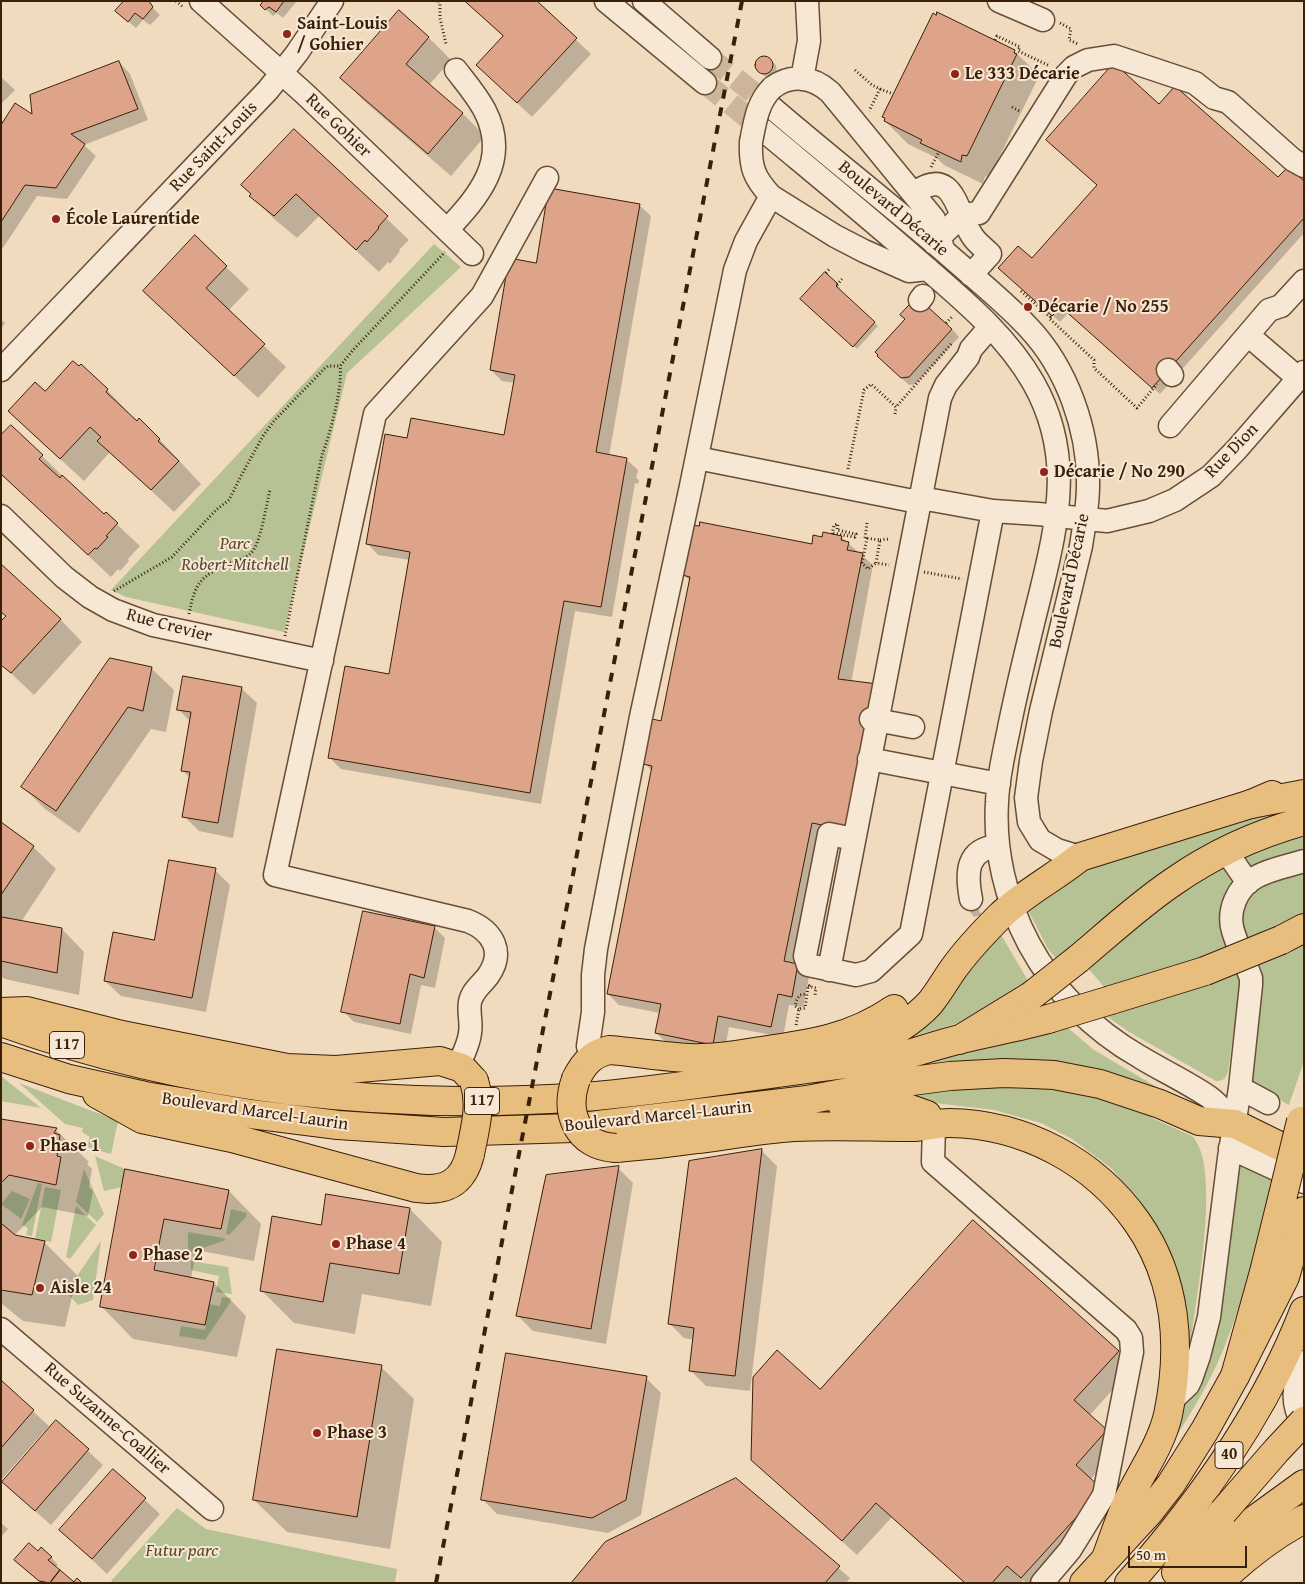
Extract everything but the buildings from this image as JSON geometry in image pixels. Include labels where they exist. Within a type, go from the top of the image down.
[{"type":"main road","points":[[834,1065],[895,1031],[914,1017],[931,1002],[955,966],[993,923],[1012,905],[1063,871],[1080,857],[1250,804],[1304,784]]},
{"type":"main road","points":[[1250,804],[1304,794]]},
{"type":"main road","points":[[959,1040],[1031,996],[1152,897],[1196,867],[1264,834],[1304,821]]},
{"type":"main road","points":[[959,1040],[1048,1019],[1205,971],[1292,934]]},
{"type":"main road","points":[[955,966],[916,991],[883,1016],[850,1033],[820,1042],[703,1058],[610,1050],[601,1052],[584,1068],[571,1102],[572,1115],[580,1132],[593,1142],[607,1148],[792,1127],[911,1128],[941,1124],[1007,1132],[1026,1137],[1058,1151],[1098,1178],[1132,1215],[1159,1260],[1170,1295],[1174,1321],[1175,1348],[1170,1402],[1162,1435],[1131,1495],[1106,1558]]},
{"type":"main road","points":[[2,1022],[27,1011],[122,1035],[287,1068],[336,1070],[440,1061],[466,1073],[478,1095],[478,1109],[470,1154],[464,1172],[447,1186],[437,1189],[416,1188],[225,1136],[142,1119],[69,1079]]},
{"type":"main road","name":"Boulevard Marcel-Laurin","points":[[2,1022],[63,1044],[167,1070],[263,1087],[390,1099],[441,1101],[584,1097],[666,1088],[894,1058],[959,1040]]},
{"type":"main road","name":"Boulevard Marcel-Laurin","points":[[1,1057],[69,1079],[145,1096],[260,1116],[338,1125],[435,1131],[573,1128],[807,1100],[890,1084],[950,1076],[1004,1073],[1054,1075],[1100,1084],[1160,1104],[1233,1136],[1304,1158]]},
{"type":"main road","points":[[807,1100],[910,1109],[941,1124]]},
{"type":"main road","points":[[1084,1583],[1150,1511],[1171,1484],[1206,1430],[1235,1376],[1264,1272],[1297,1196],[1302,1115]]},
{"type":"main road","name":"40","points":[[1128,1583],[1193,1506],[1232,1450],[1272,1380],[1304,1311]]},
{"type":"main road","points":[[1167,1583],[1223,1512],[1276,1450],[1304,1421]]},
{"type":"main road","points":[[1184,1583],[1242,1529],[1304,1484]]},
{"type":"main road","points":[[1218,1583],[1263,1544],[1304,1519]]},
{"type":"street","name":"Rue Gohier","points":[[201,1],[282,73],[446,241],[472,254]]},
{"type":"street","name":"Rue Saint-Louis","points":[[1,370],[268,90],[332,1]]},
{"type":"street","points":[[606,1],[705,83]]},
{"type":"street","points":[[644,1],[710,58]]},
{"type":"street","points":[[802,79],[809,41],[807,1]]},
{"type":"street","points":[[999,1],[1042,20]]},
{"type":"street","points":[[939,244],[962,215],[979,213],[1067,74],[1074,67],[1088,60],[1114,56],[1196,83],[1214,98],[1228,102],[1293,160],[1304,166]]},
{"type":"street","points":[[446,241],[483,185],[493,163],[494,148],[492,127],[485,110],[456,70]]},
{"type":"street","points":[[928,270],[909,271],[864,251],[834,236],[771,196],[756,177],[751,165],[750,155],[754,122],[763,99],[771,97],[786,80],[802,79],[816,82],[830,92],[934,219],[939,244]]},
{"type":"street","name":"Boulevard Décarie","points":[[771,97],[939,244],[1029,327],[1063,378],[1079,421],[1085,449],[1088,486],[1081,546],[1039,720],[1026,798],[1029,822],[1040,840],[1057,850],[1080,857]]},
{"type":"street","name":"Boulevard Décarie","points":[[763,130],[974,310],[1011,351],[1029,375],[1046,411],[1054,436],[1060,491],[1053,540],[1015,697],[999,784],[996,822],[1004,879],[1012,905],[1028,942],[1054,983],[1080,1013],[1119,1044],[1212,1099],[1233,1136]]},
{"type":"street","points":[[466,1073],[466,1050],[470,1033],[470,1000],[490,974],[496,958],[496,946],[492,938],[477,925],[468,921],[275,874],[375,414],[482,296],[547,178]]},
{"type":"street","points":[[914,193],[928,184],[942,186],[953,194],[972,236],[990,254],[971,275]]},
{"type":"street","points":[[584,1068],[593,1012],[593,975],[596,949],[641,717],[697,458],[735,270],[746,241],[771,196]]},
{"type":"street","points":[[1170,426],[1269,310],[1282,306],[1304,281]]},
{"type":"street","points":[[990,328],[971,349],[968,357],[942,392],[874,720],[869,759],[854,839],[829,834],[805,956],[808,965],[856,975],[871,971],[911,934],[993,512]]},
{"type":"street","points":[[1248,335],[1301,375]]},
{"type":"street","name":"Rue Dion","points":[[697,458],[908,500],[932,500],[993,512],[1107,521],[1135,516],[1162,506],[1193,489],[1221,466],[1301,375]]},
{"type":"street","name":"Rue Crevier","points":[[1,516],[64,577],[90,597],[113,610],[154,625],[284,644],[322,661]]},
{"type":"street","points":[[874,720],[913,727]]},
{"type":"street","points":[[869,759],[999,784]]},
{"type":"street","points":[[971,899],[968,880],[970,866],[980,851],[987,847],[998,846]]},
{"type":"street","points":[[1226,851],[1248,883]]},
{"type":"street","points":[[1170,1402],[1188,1385],[1191,1379],[1207,1325],[1240,1088],[1251,978],[1233,930],[1231,916],[1238,894],[1248,883],[1266,873],[1304,861]]},
{"type":"street","points":[[1240,1088],[1268,1103]]},
{"type":"street","points":[[941,1124],[933,1162],[1126,1330],[1131,1338],[1132,1352],[1104,1495],[1070,1550],[1042,1583]]},
{"type":"street","points":[[1233,1136],[1297,1196]]},
{"type":"street","name":"Rue Suzanne-Coallier","points":[[1,1329],[212,1509]]},
{"type":"street","points":[[1304,1362],[1297,1376],[1293,1399],[1295,1408],[1304,1425]]},
{"type":"path","points":[[440,1],[440,18],[446,44]]},
{"type":"path","points":[[1065,26],[1072,29],[1069,40],[1078,43]]},
{"type":"path","points":[[995,40],[996,36],[1020,47],[1018,51],[1035,61],[1067,74]]},
{"type":"path","points":[[856,70],[872,85],[893,94]]},
{"type":"path","points":[[868,114],[880,89]]},
{"type":"path","points":[[284,644],[318,474],[334,415],[341,377],[340,366],[446,241]]},
{"type":"path","points":[[826,273],[830,268]]},
{"type":"path","points":[[837,285],[842,279]]},
{"type":"path","points":[[1016,287],[1094,360],[1094,368],[1136,408],[1153,389]]},
{"type":"path","points":[[946,323],[954,314]]},
{"type":"path","points":[[895,414],[896,407],[954,341]]},
{"type":"path","points":[[112,592],[165,562],[192,537],[216,510],[229,500],[263,436],[280,414],[324,369],[328,366],[340,366]]},
{"type":"path","points":[[845,487],[864,390],[871,384],[896,407]]},
{"type":"path","points":[[189,617],[195,591],[207,574],[244,558],[257,545],[270,490]]},
{"type":"path","points":[[867,522],[865,553],[862,563],[868,569],[876,563]]},
{"type":"path","points":[[838,524],[837,530],[856,534],[855,537],[832,533],[834,526],[838,524]]},
{"type":"path","points":[[880,540],[889,539]]},
{"type":"path","points":[[799,1010],[805,1008],[808,987],[816,988],[815,995]]},
{"type":"path","points":[[799,1010],[795,1006],[797,999],[800,995],[807,994]]},
{"type":"path","points":[[795,1029],[799,1010]]},
{"type":"green space","name":"Parc Robert-Mitchell","points":[[434,244],[461,267],[347,373],[284,632],[126,597],[111,590]]},
{"type":"green space","points":[[1304,808],[1058,961],[1048,949],[1028,909],[1070,871],[1219,819]]},
{"type":"green space","points":[[1304,825],[1304,848],[1253,867],[1249,867],[1242,861],[1241,849]]},
{"type":"green space","points":[[1223,864],[1234,876],[1229,949],[1105,988],[1082,961]]},
{"type":"green space","points":[[1304,864],[1304,914],[1246,941],[1236,910],[1246,889]]},
{"type":"green space","points":[[1000,933],[1030,984],[969,1020],[883,1045]]},
{"type":"green space","points":[[1304,938],[1304,1061],[1289,1105],[1254,1085],[1251,1077],[1253,962]]},
{"type":"green space","points":[[1238,968],[1240,986],[1228,1072],[1225,1078],[1220,1081],[1216,1081],[1129,1032],[1101,1012]]},
{"type":"green space","points":[[1062,1023],[1094,1050],[1160,1089],[1159,1091],[1019,1060],[989,1060],[905,1068]]},
{"type":"green space","points":[[1,1076],[41,1108],[1,1101]]},
{"type":"green space","points":[[19,1083],[118,1121],[111,1154],[87,1147],[90,1137],[82,1132],[83,1128],[65,1124]]},
{"type":"green space","points":[[1025,1085],[1100,1094],[1154,1113],[1152,1118],[1192,1136],[1201,1152],[1205,1175],[1206,1203],[1205,1234],[1191,1340],[1185,1341],[1158,1232],[1136,1197],[1111,1168],[1072,1139],[1041,1123],[994,1110],[918,1101],[916,1092]]},
{"type":"green space","points":[[95,1156],[125,1169],[122,1187],[104,1191]]},
{"type":"green space","points":[[1236,1161],[1273,1176],[1258,1241],[1239,1306],[1218,1363],[1195,1406],[1161,1461],[1185,1401]]},
{"type":"green space","points":[[84,1169],[104,1214],[97,1222],[76,1202]]},
{"type":"green space","points":[[38,1183],[42,1184],[32,1236],[26,1235],[28,1228],[22,1225]]},
{"type":"green space","points":[[45,1187],[61,1190],[51,1242],[35,1239]]},
{"type":"green space","points":[[12,1191],[30,1199],[21,1219],[1,1204]]},
{"type":"green space","points":[[76,1206],[96,1225],[70,1259],[66,1257]]},
{"type":"green space","points":[[231,1209],[247,1213],[246,1217],[229,1235],[226,1234]]},
{"type":"green space","points":[[188,1232],[223,1238],[226,1240],[188,1253]]},
{"type":"green space","points":[[101,1241],[93,1300],[78,1305],[66,1292]]},
{"type":"green space","points":[[191,1261],[228,1267],[232,1294],[216,1292],[219,1276],[191,1270]]},
{"type":"green space","points":[[222,1297],[231,1298],[230,1303],[205,1340],[179,1336],[181,1326],[205,1330],[209,1304],[220,1306]]},
{"type":"green space","name":"Futur parc","points":[[177,1508],[206,1529],[397,1569],[395,1583],[113,1583],[111,1581]]},
{"type":"tunnel","points":[[710,58],[770,106]]},
{"type":"tunnel","points":[[705,83],[763,130]]},
{"type":"railway","points":[[436,1583],[742,1]]},
{"type":"place","name":"Saint-Louis / Gohier","points":[[287,34]]},
{"type":"place","name":"Le 333 Décarie","points":[[955,74]]},
{"type":"place","name":"École Laurentide","points":[[56,219]]},
{"type":"place","name":"Décarie / No 255","points":[[1028,307]]},
{"type":"place","name":"Décarie / No 290","points":[[1044,472]]},
{"type":"place","name":"Phase 1","points":[[30,1146]]},
{"type":"place","name":"Phase 4","points":[[336,1244]]},
{"type":"place","name":"Phase 2","points":[[133,1255]]},
{"type":"place","name":"Aisle 24","points":[[40,1288]]},
{"type":"place","name":"Phase 3","points":[[317,1433]]}]
